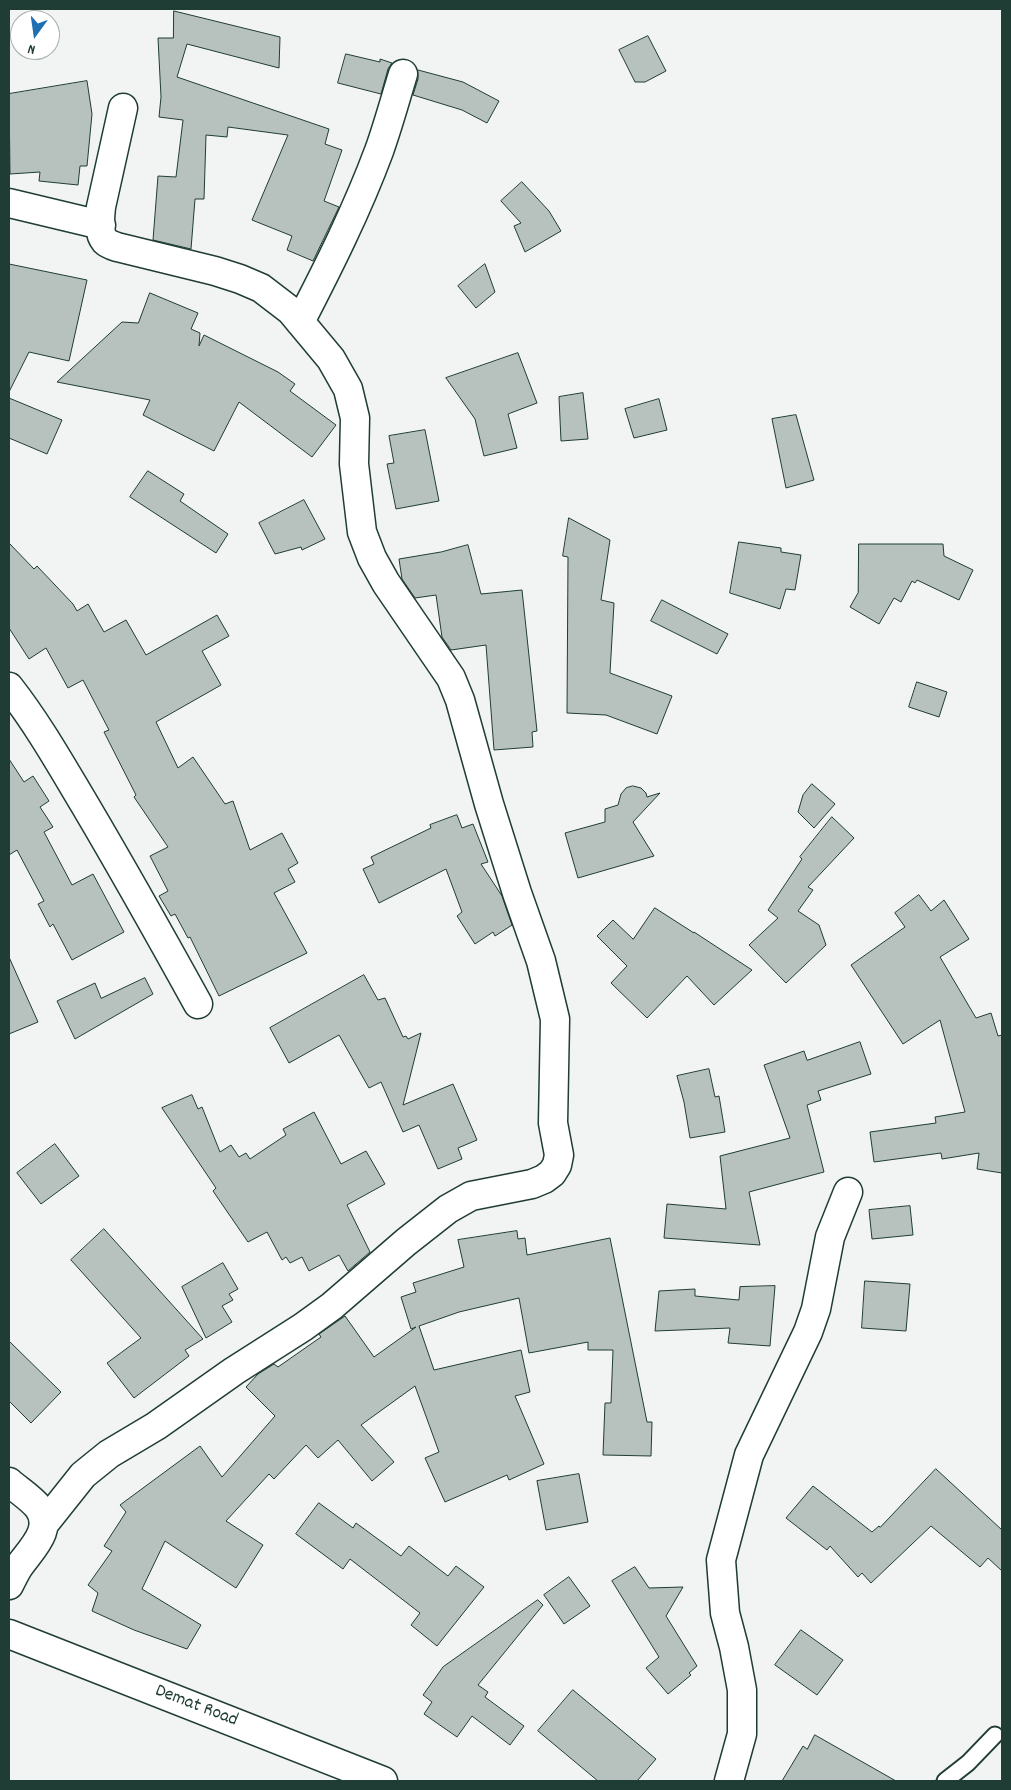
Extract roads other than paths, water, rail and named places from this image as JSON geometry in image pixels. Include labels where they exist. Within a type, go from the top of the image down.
[{"type":"street","points":[[300,322],[329,266],[360,197],[379,151],[403,74]]},
{"type":"street","points":[[44,1524],[83,1475],[109,1454],[156,1426],[234,1371],[303,1327],[332,1306],[448,1209],[471,1196],[532,1184],[544,1179],[552,1173],[557,1165],[559,1155],[553,1123],[555,1019],[541,961],[517,893],[489,804],[460,700],[451,678],[386,583],[372,558],[362,532],[354,464],[355,418],[348,389],[331,359],[291,311],[261,288],[215,271],[117,247],[105,241],[101,226],[101,207],[123,108]]},
{"type":"street","points":[[9,203],[101,226]]},
{"type":"street","points":[[9,687],[50,747],[82,799],[198,1004]]},
{"type":"street","points":[[729,1781],[742,1734],[742,1690],[734,1647],[725,1614],[721,1560],[750,1454],[811,1324],[816,1309],[830,1237],[848,1192]]},
{"type":"street","points":[[9,1482],[37,1505],[42,1513],[44,1524],[42,1534],[18,1568],[9,1585]]},
{"type":"street","name":"Demat Road","points":[[9,1634],[382,1781]]},
{"type":"lane","points":[[944,1781],[968,1763],[995,1735]]}]
